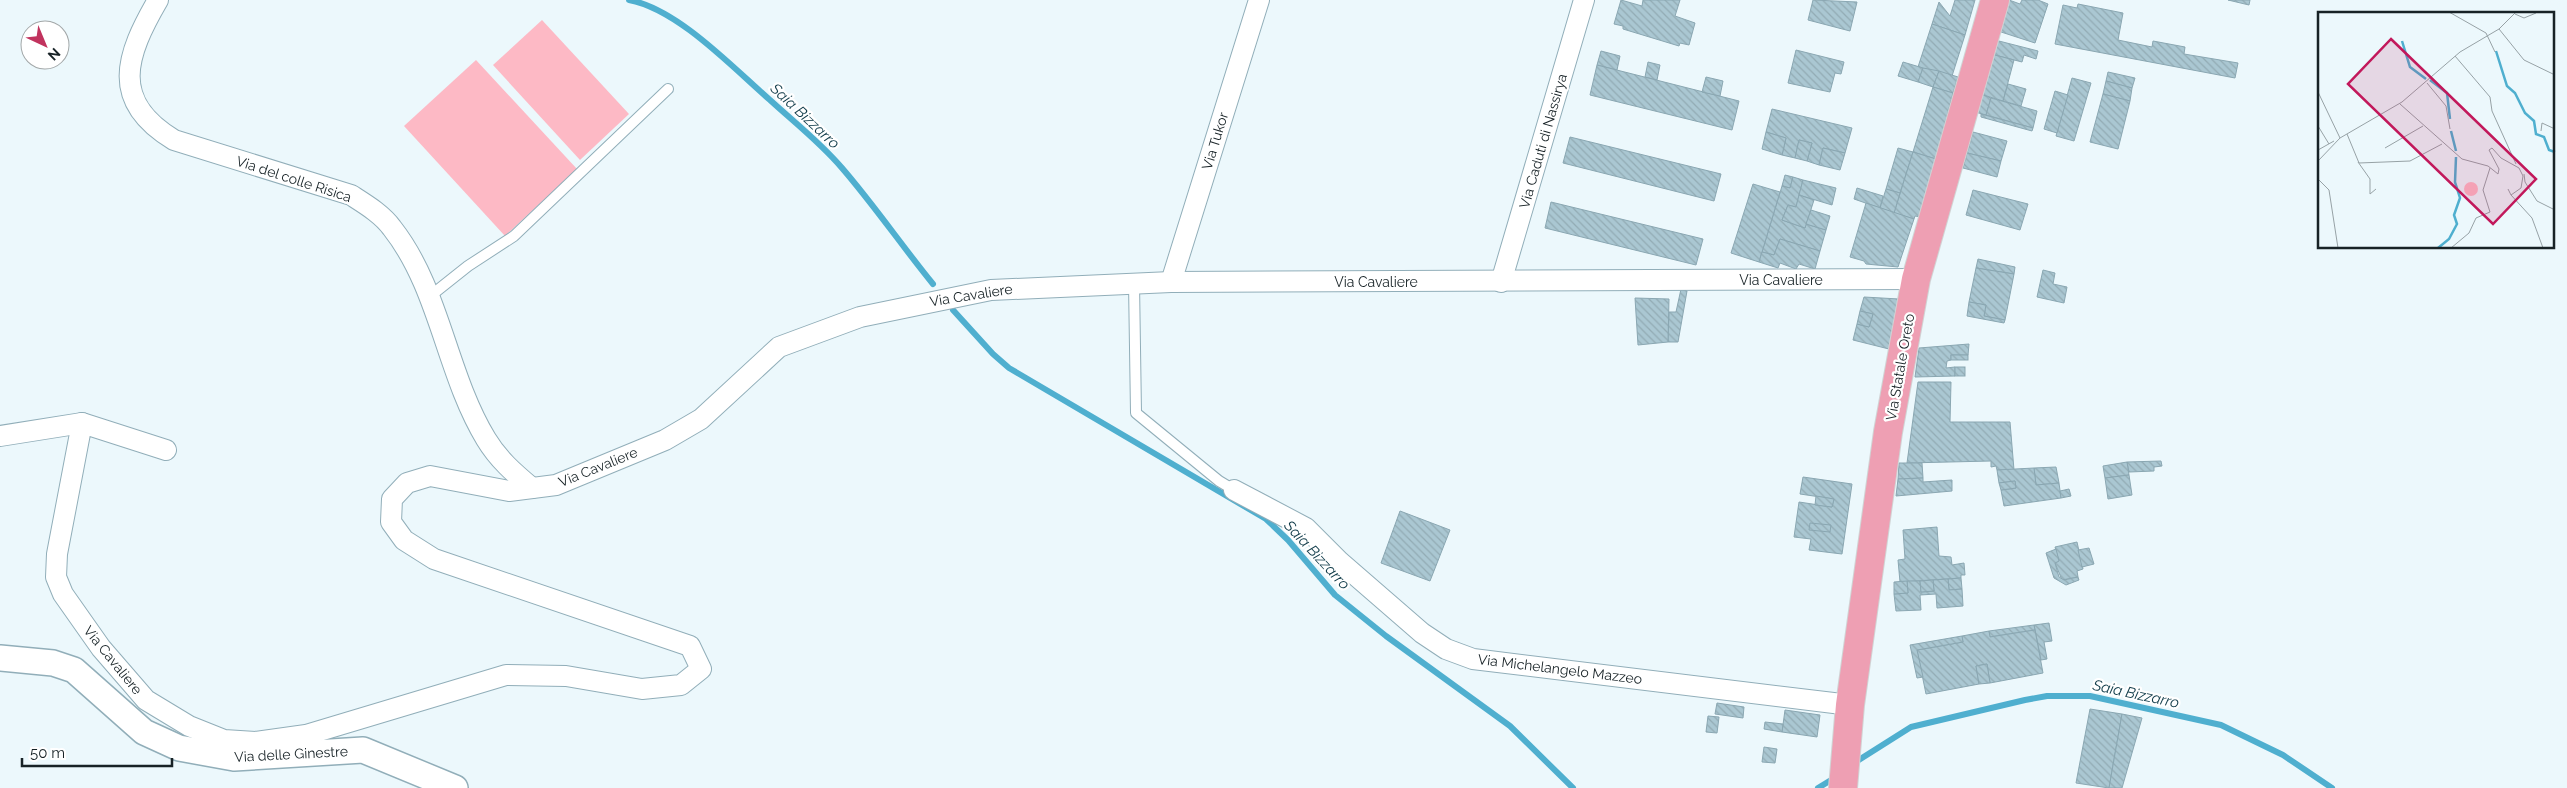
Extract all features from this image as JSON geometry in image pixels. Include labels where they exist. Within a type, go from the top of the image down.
[{"type":"main road","name":"Via Statale Oreto","points":[[1843,788],[1850,705],[1888,432],[1916,279],[1995,0]]},
{"type":"street","name":"Via del colle Risica","points":[[158,0],[133,48],[128,72],[132,91],[143,114],[158,130],[174,140],[351,195],[392,227],[417,266],[470,410],[486,440],[504,465],[532,488]]},
{"type":"street","name":"Via Tukor","points":[[1170,282],[1258,0]]},
{"type":"street","name":"Via Caduti di Nassirya","points":[[1501,282],[1584,0]]},
{"type":"street","name":"Via Cavaliere","points":[[82,423],[57,554],[56,577],[63,594],[101,648],[146,700],[189,726],[224,740],[256,742],[306,735],[506,675],[566,676],[642,690],[681,685],[701,669],[690,646],[434,560],[404,540],[390,522],[392,499],[407,483],[430,476],[509,491],[556,485],[665,440],[701,419],[779,348],[860,317],[991,290],[1134,283],[1916,279]]},
{"type":"street","points":[[0,436],[82,423],[166,450]]},
{"type":"street","name":"Via Michelangelo Mazzeo","points":[[1234,490],[1306,528],[1339,561],[1422,633],[1446,649],[1473,659],[1850,705]]},
{"type":"street","name":"Via delle Ginestre","points":[[0,658],[53,663],[74,670],[144,732],[179,748],[234,758],[363,750],[455,788]]},
{"type":"lane","points":[[428,297],[468,266],[514,236],[668,88]]},
{"type":"lane","points":[[1134,283],[1136,413],[1219,481],[1234,490]]},
{"type":"shaded area","points":[[542,20],[629,114],[580,160],[493,65]]},
{"type":"shaded area","points":[[476,60],[577,169],[505,236],[404,126]]},
{"type":"building","points":[[1621,0],[1642,6],[1643,0],[1680,0],[1675,16],[1695,23],[1689,45],[1680,43],[1679,46],[1623,29],[1623,26],[1614,24]]},
{"type":"building","points":[[1813,0],[1857,2],[1850,31],[1808,20]]},
{"type":"building","points":[[1955,0],[1975,0],[1965,35],[1932,24],[1939,2],[1950,16]]},
{"type":"building","points":[[2009,0],[2020,4],[2022,0],[2038,0],[2048,4],[2035,43],[1998,31]]},
{"type":"building","points":[[2228,0],[2250,0],[2249,5]]},
{"type":"building","points":[[2078,4],[2123,13],[2118,40],[2152,47],[2153,41],[2185,47],[2184,54],[2238,63],[2235,78],[2055,44],[2063,5],[2077,8]]},
{"type":"building","points":[[1932,24],[1965,35],[1952,76],[1918,67]]},
{"type":"building","points":[[1995,40],[2038,51],[2036,59],[2024,55],[2022,62],[1991,54]]},
{"type":"building","points":[[1796,50],[1844,62],[1841,74],[1835,73],[1830,92],[1788,83]]},
{"type":"building","points":[[1601,51],[1620,56],[1617,70],[1597,65]]},
{"type":"building","points":[[1991,54],[2014,60],[2003,101],[1980,94]]},
{"type":"building","points":[[1648,62],[1660,65],[1657,80],[1645,77]]},
{"type":"building","points":[[1903,62],[1923,68],[1918,82],[1898,76]]},
{"type":"building","points":[[1597,65],[1739,101],[1732,130],[1590,95]]},
{"type":"building","points":[[1923,68],[1939,71],[1933,87],[1918,82]]},
{"type":"building","points":[[1939,71],[1958,77],[1953,93],[1933,87]]},
{"type":"building","points":[[2108,72],[2135,78],[2132,88],[2106,81]]},
{"type":"building","points":[[1706,77],[1723,81],[1720,96],[1702,92]]},
{"type":"building","points":[[2072,78],[2091,83],[2074,141],[2056,136]]},
{"type":"building","points":[[2106,81],[2132,88],[2130,101],[2103,94]]},
{"type":"building","points":[[2008,84],[2026,89],[2021,106],[2003,101]]},
{"type":"building","points":[[1933,87],[1953,93],[1936,159],[1913,152]]},
{"type":"building","points":[[2055,91],[2068,95],[2057,133],[2044,129]]},
{"type":"building","points":[[1980,94],[1991,98],[1986,115],[1975,112]]},
{"type":"building","points":[[2103,94],[2130,101],[2118,149],[2090,142]]},
{"type":"building","points":[[1991,98],[2037,111],[2033,128],[1986,115]]},
{"type":"building","points":[[1772,109],[1852,128],[1845,153],[1823,148],[1819,165],[1807,161],[1812,143],[1799,140],[1795,158],[1782,155],[1786,138],[1766,132]]},
{"type":"building","points":[[1981,114],[2033,128],[2032,131],[1981,117]]},
{"type":"building","points":[[1766,132],[1786,138],[1782,155],[1762,149]]},
{"type":"building","points":[[1973,132],[2007,141],[2001,161],[1967,153]]},
{"type":"building","points":[[1570,137],[1721,174],[1714,201],[1563,163]]},
{"type":"building","points":[[1799,140],[1812,143],[1807,161],[1795,158]]},
{"type":"building","points":[[1823,148],[1845,153],[1840,170],[1819,165]]},
{"type":"building","points":[[1898,148],[1913,152],[1900,193],[1886,189]]},
{"type":"building","points":[[1913,152],[1936,159],[1921,217],[1915,216],[1914,219],[1894,213]]},
{"type":"building","points":[[1967,153],[2001,161],[1997,177],[1963,168]]},
{"type":"building","points":[[1785,175],[1793,177],[1790,188],[1782,186]]},
{"type":"building","points":[[1793,177],[1803,180],[1796,207],[1788,205],[1782,220],[1805,228],[1806,224],[1826,230],[1820,251],[1780,239],[1774,255],[1762,252],[1782,186],[1790,188]]},
{"type":"building","points":[[1803,180],[1836,188],[1832,205],[1799,195]]},
{"type":"building","points":[[1753,184],[1780,192],[1759,262],[1731,253]]},
{"type":"building","points":[[1857,188],[1883,196],[1880,208],[1854,199]]},
{"type":"building","points":[[1886,189],[1900,193],[1894,213],[1880,208]]},
{"type":"building","points":[[1973,190],[2028,204],[2020,230],[1966,215]]},
{"type":"building","points":[[1799,195],[1814,200],[1805,228],[1782,220],[1788,205],[1796,207]]},
{"type":"building","points":[[1551,202],[1703,239],[1696,265],[1545,228]]},
{"type":"building","points":[[1866,203],[1914,219],[1898,267],[1866,264],[1864,261],[1850,257]]},
{"type":"building","points":[[1811,210],[1830,216],[1826,230],[1806,224]]},
{"type":"building","points":[[1780,239],[1820,251],[1815,269],[1799,264],[1796,269],[1780,263],[1778,268],[1759,262],[1762,252],[1774,255]]},
{"type":"building","points":[[1978,259],[2015,267],[2014,274],[1976,268]]},
{"type":"building","points":[[1976,268],[2014,274],[2005,320],[1984,316],[1986,305],[1969,302]]},
{"type":"building","points":[[2043,270],[2055,273],[2053,284],[2067,287],[2064,303],[2037,297]]},
{"type":"building","points":[[1681,289],[1687,291],[1678,342],[1668,342],[1669,312],[1676,312]]},
{"type":"building","points":[[1864,297],[1899,299],[1889,349],[1853,340],[1857,324],[1869,327],[1873,314],[1860,311]]},
{"type":"building","points":[[1635,298],[1669,299],[1668,342],[1638,345]]},
{"type":"building","points":[[1969,302],[1986,305],[1984,316],[2005,320],[2004,323],[1967,316]]},
{"type":"building","points":[[1860,311],[1873,314],[1869,327],[1857,324]]},
{"type":"building","points":[[1969,344],[1968,355],[1951,355],[1951,360],[1947,361],[1946,368],[1955,367],[1955,376],[1915,377],[1919,348]]},
{"type":"building","points":[[1951,355],[1968,355],[1968,360],[1951,360]]},
{"type":"building","points":[[1955,367],[1965,367],[1965,376],[1955,376]]},
{"type":"building","points":[[1918,382],[1951,382],[1950,422],[2010,422],[2014,470],[1997,470],[1996,466],[1991,467],[1991,461],[1907,463]]},
{"type":"building","points":[[2161,461],[2162,466],[2154,467],[2154,471],[2129,472],[2127,462]]},
{"type":"building","points":[[2127,462],[2129,475],[2105,478],[2103,466]]},
{"type":"building","points":[[1899,463],[1922,463],[1923,478],[1898,479]]},
{"type":"building","points":[[2056,467],[2059,483],[2036,485],[2034,468]]},
{"type":"building","points":[[2034,468],[2036,485],[2059,483],[2061,498],[2004,506],[2001,490],[2016,488],[2015,481],[1999,483],[1997,470]]},
{"type":"building","points":[[2129,475],[2132,495],[2108,499],[2105,478]]},
{"type":"building","points":[[1803,477],[1852,484],[1842,554],[1809,550],[1811,539],[1794,537],[1799,502],[1832,507],[1834,499],[1800,494]]},
{"type":"building","points":[[1923,478],[1923,482],[1952,480],[1952,491],[1896,496],[1898,479]]},
{"type":"building","points":[[2015,481],[2016,488],[2001,490],[1999,483]]},
{"type":"building","points":[[2069,489],[2071,496],[2061,498],[2060,491]]},
{"type":"building","points":[[1816,496],[1834,499],[1832,507],[1815,505]]},
{"type":"building","points":[[1400,511],[1450,530],[1430,581],[1381,563]]},
{"type":"building","points":[[1810,523],[1831,525],[1830,532],[1809,530]]},
{"type":"building","points":[[1937,527],[1939,556],[1951,557],[1952,565],[1964,563],[1965,575],[1961,575],[1961,578],[1900,582],[1898,560],[1905,559],[1903,530]]},
{"type":"building","points":[[2077,542],[2083,569],[2077,571],[2078,577],[2062,580],[2055,563],[2059,561],[2055,547]]},
{"type":"building","points":[[2089,548],[2094,564],[2082,567],[2078,550]]},
{"type":"building","points":[[2056,549],[2059,561],[2055,563],[2059,577],[2064,580],[2078,577],[2079,580],[2066,585],[2054,578],[2046,553]]},
{"type":"building","points":[[1961,578],[1962,589],[1949,590],[1948,579]]},
{"type":"building","points":[[1948,579],[1949,590],[1962,589],[1963,606],[1937,608],[1936,594],[1920,595],[1921,610],[1896,611],[1894,594],[1908,593],[1907,581],[1920,581],[1921,592],[1934,591],[1933,580]]},
{"type":"building","points":[[1933,580],[1934,591],[1921,592],[1920,581]]},
{"type":"building","points":[[1907,581],[1908,593],[1894,594],[1894,582]]},
{"type":"building","points":[[2049,623],[2052,641],[2044,642],[2047,659],[2041,660],[2034,625]]},
{"type":"building","points":[[2034,625],[2035,630],[1990,637],[1989,631]]},
{"type":"building","points":[[2035,630],[2043,673],[1990,683],[1987,664],[1976,666],[1979,684],[1926,694],[1917,650],[1963,642],[1962,636],[1989,631],[1990,637]]},
{"type":"building","points":[[1962,636],[1963,642],[1917,650],[1923,677],[1917,678],[1910,645]]},
{"type":"building","points":[[1987,664],[1990,683],[1979,684],[1976,666]]},
{"type":"building","points":[[1717,703],[1744,707],[1743,718],[1715,714]]},
{"type":"building","points":[[2090,709],[2122,714],[2109,788],[2076,783]]},
{"type":"building","points":[[1785,710],[1820,715],[1817,737],[1782,732]]},
{"type":"building","points":[[2122,714],[2142,718],[2122,788],[2109,788]]},
{"type":"building","points":[[1708,716],[1719,717],[1717,733],[1706,732]]},
{"type":"building","points":[[1765,722],[1783,724],[1782,732],[1764,729]]},
{"type":"building","points":[[1764,747],[1777,749],[1775,763],[1762,762]]},
{"type":"waterway","name":"Saia Bizzarro","points":[[629,0],[648,6],[666,15],[704,41],[816,141],[854,182],[933,284]]},
{"type":"waterway","name":"Saia Bizzarro","points":[[953,310],[993,354],[1009,368],[1266,519],[1288,540],[1335,595],[1386,636],[1510,726],[1573,788]]},
{"type":"waterway","name":"Saia Bizzarro","points":[[1854,763],[1911,727],[2047,696],[2090,696],[2221,725],[2283,755],[2332,788]]},
{"type":"waterway","name":"Saia Bizzarro","points":[[1818,788],[1836,777]]}]
